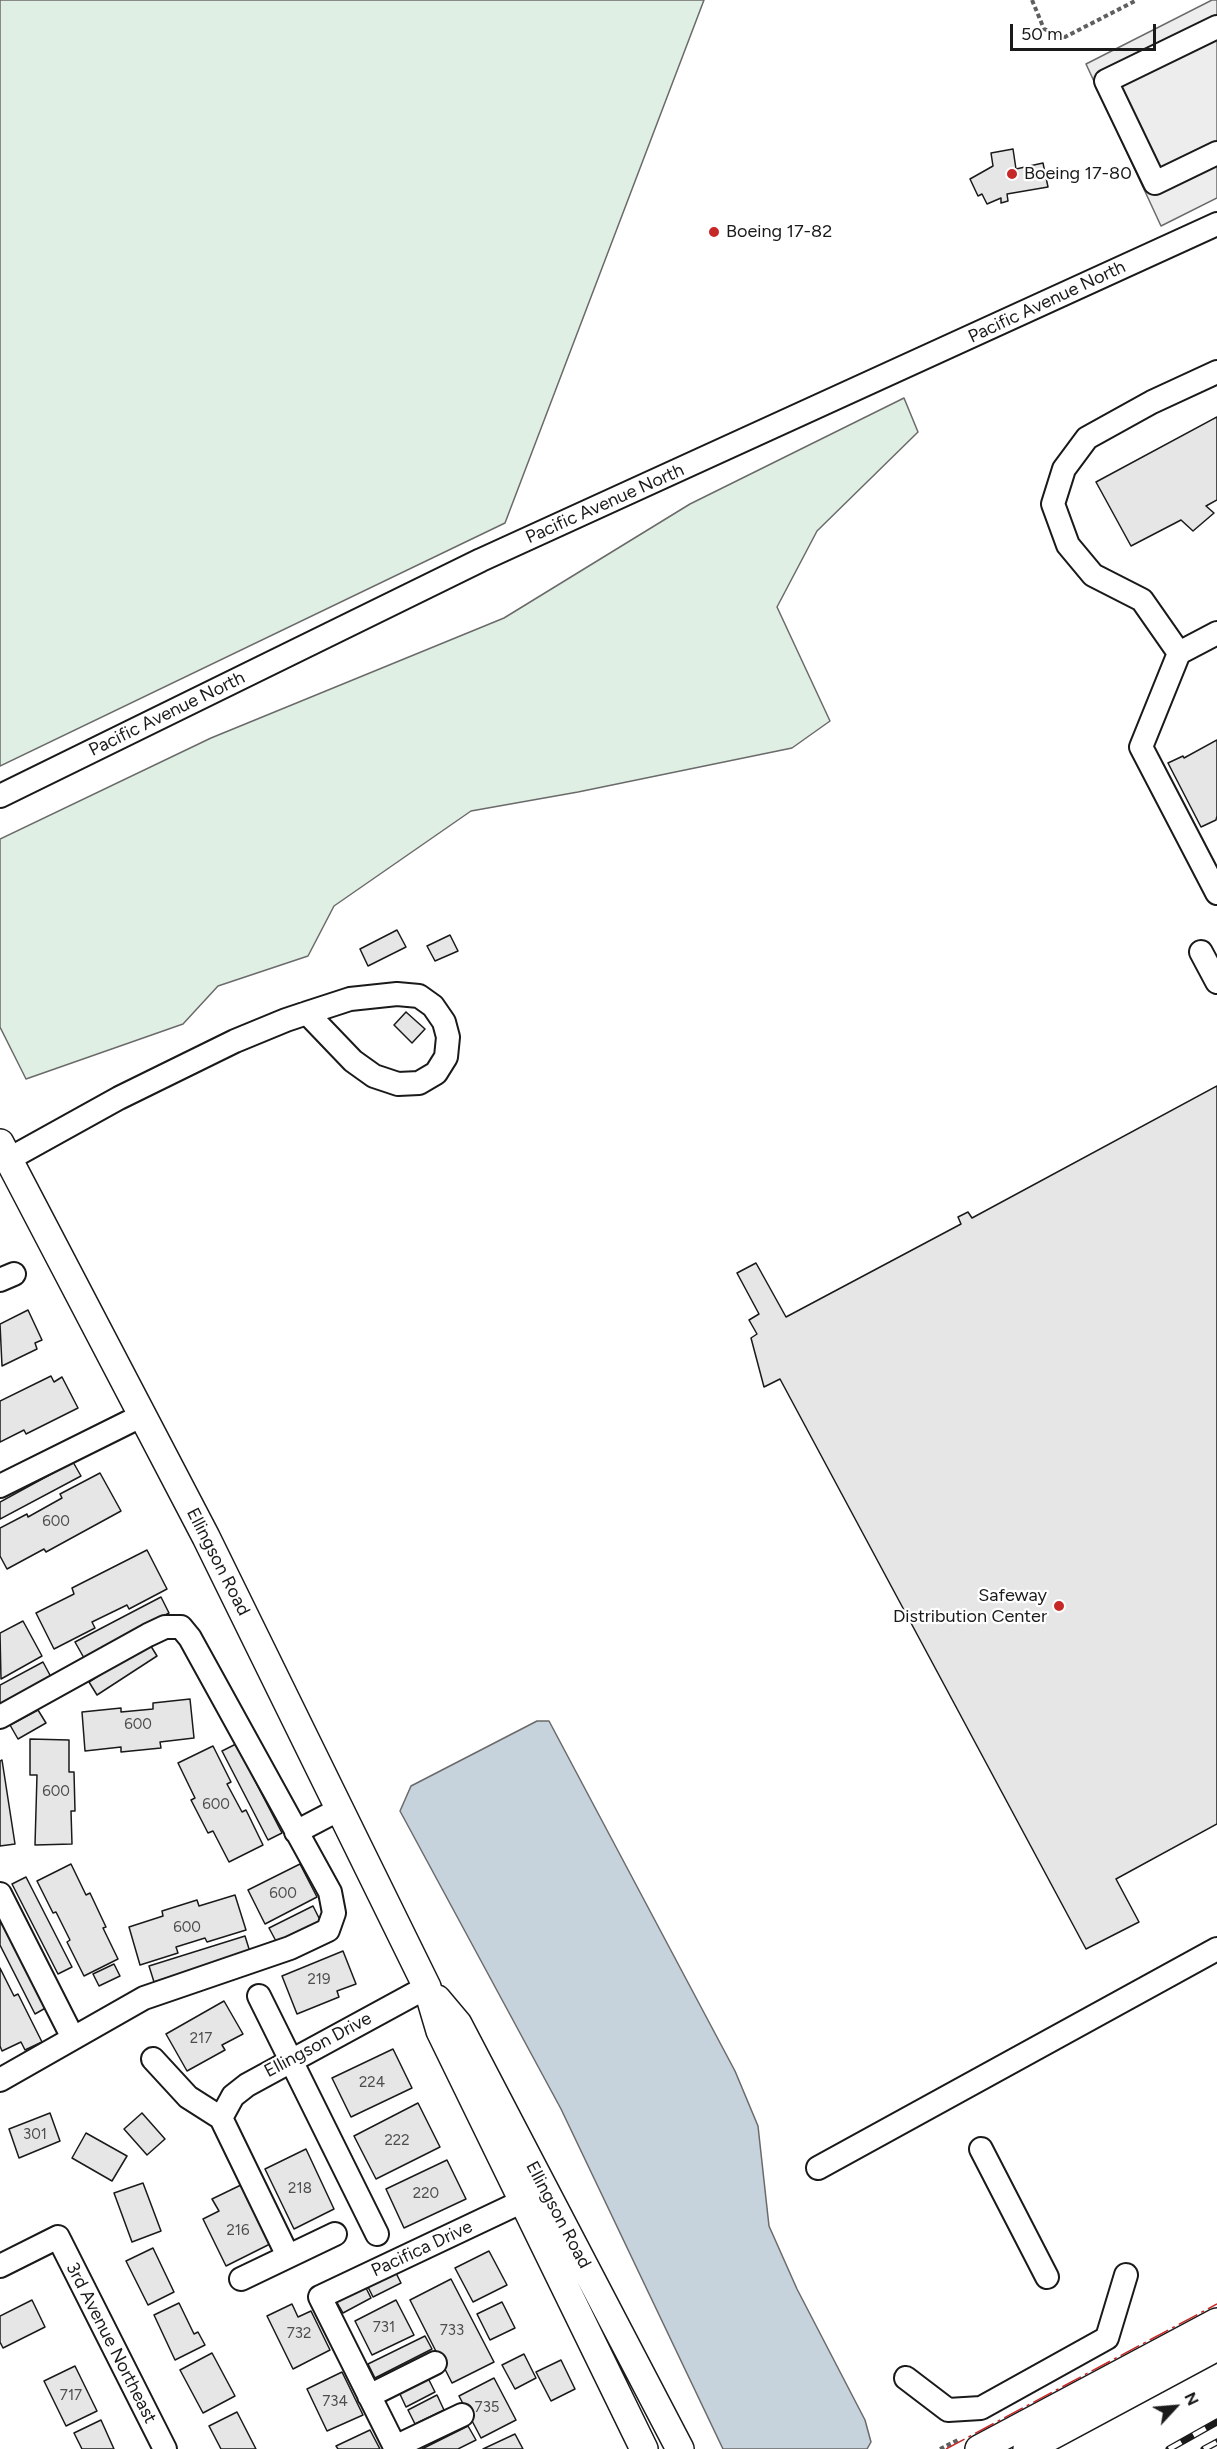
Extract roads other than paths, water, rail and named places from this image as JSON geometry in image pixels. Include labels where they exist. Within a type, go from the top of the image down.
[{"type":"main road","name":"Ellingson Road","points":[[4,1151],[206,1537],[427,1987],[440,2031],[644,2449]]},
{"type":"main road","name":"Ellingson Road","points":[[427,1987],[458,2024],[680,2449]]},
{"type":"main road","points":[[979,2449],[1217,2322]]},
{"type":"main road","points":[[1027,2449],[1217,2347]]},
{"type":"street","points":[[1217,27],[1106,81],[1155,183],[1217,153]]},
{"type":"street","name":"Pacific Avenue North","points":[[0,796],[481,560],[1217,224]]},
{"type":"street","points":[[1179,653],[1142,600],[1093,575],[1068,545],[1053,504],[1064,469],[1087,438],[1152,402],[1217,372]]},
{"type":"street","points":[[1217,633],[1179,653],[1141,747],[1217,893]]},
{"type":"street","points":[[1201,952],[1217,982]]},
{"type":"street","points":[[4,1151],[236,1041],[306,1013],[350,999],[397,994],[419,996],[433,1006],[444,1022],[448,1037],[446,1057],[436,1073],[419,1083],[398,1084],[374,1076],[352,1061],[306,1013]]},
{"type":"street","points":[[0,1486],[143,1415]]},
{"type":"street","points":[[0,1717],[148,1635],[165,1627],[181,1627],[190,1638],[330,1892],[334,1913],[328,1930],[290,1948],[144,1998],[0,2080]]},
{"type":"street","points":[[296,1832],[340,1809]]},
{"type":"street","points":[[0,1894],[73,2038]]},
{"type":"street","points":[[818,2168],[1217,1949]]},
{"type":"street","name":"Ellingson Drive","points":[[221,2118],[233,2096],[246,2085],[427,1987]]},
{"type":"street","points":[[260,1996],[377,2234]]},
{"type":"street","points":[[153,2059],[188,2097],[221,2118],[288,2256]]},
{"type":"street","points":[[981,2149],[1047,2277]]},
{"type":"street","name":"Pacifica Drive","points":[[369,2396],[320,2297],[523,2201]]},
{"type":"street","points":[[241,2279],[335,2234]]},
{"type":"street","name":"3rd Avenue Northeast","points":[[0,2266],[58,2237],[165,2449]]},
{"type":"street","points":[[906,2378],[948,2410],[981,2408],[1107,2338],[1126,2275]]},
{"type":"street","points":[[435,2364],[369,2396],[396,2448],[462,2415]]},
{"type":"railway","points":[[1169,2449],[1217,2422]]},
{"type":"railway","points":[[1204,2449],[1217,2442]]},
{"type":"place","name":"Boeing 17-80","points":[[1012,174]]},
{"type":"place","name":"Boeing 17-82","points":[[714,232]]},
{"type":"place","name":"Safeway Distribution Center","points":[[1059,1606]]}]
